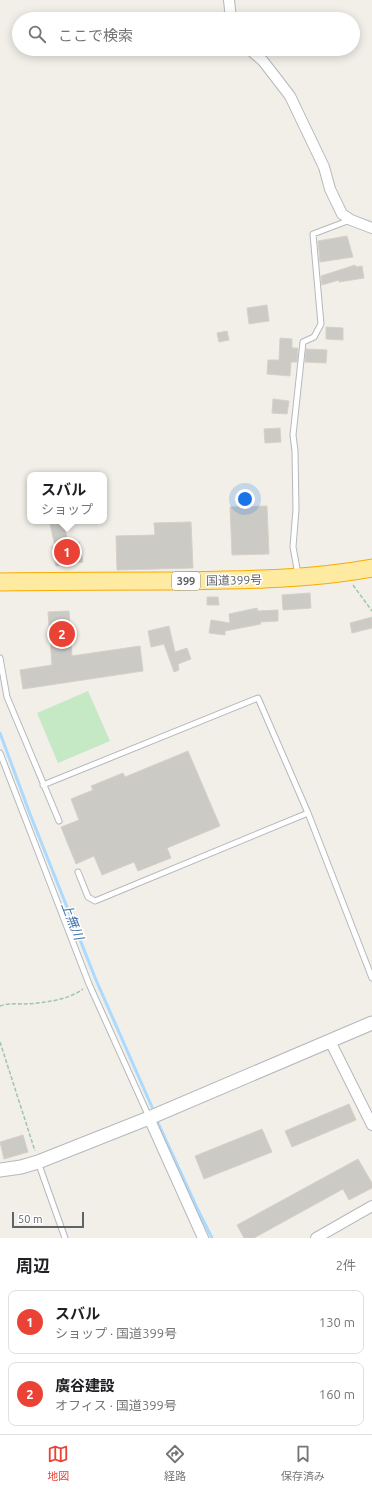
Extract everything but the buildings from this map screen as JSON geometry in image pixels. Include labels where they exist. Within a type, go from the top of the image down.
[{"type":"highway","name":"国道399号","points":[[0,582],[299,578],[345,573],[372,568]]},
{"type":"street","points":[[229,0],[230,12]]},
{"type":"street","points":[[257,56],[263,61],[290,96],[324,167],[335,202],[342,214],[351,220],[372,228]]},
{"type":"street","points":[[0,1170],[21,1167],[38,1162],[149,1118],[372,1023]]},
{"type":"street","points":[[330,1041],[372,1125]]},
{"type":"street","points":[[149,1118],[203,1238]]},
{"type":"street","points":[[316,1238],[372,1206]]},
{"type":"lane","points":[[299,578],[293,547],[296,509],[295,451],[293,435],[303,342],[314,337],[321,324],[313,234],[351,220]]},
{"type":"lane","points":[[0,658],[7,697],[59,822]]},
{"type":"lane","points":[[43,785],[258,698],[308,813],[372,978]]},
{"type":"lane","points":[[0,753],[89,984],[149,1118]]},
{"type":"lane","points":[[78,872],[88,897],[95,901],[308,813]]},
{"type":"lane","points":[[38,1162],[65,1238]]},
{"type":"path","points":[[345,573],[372,611]]},
{"type":"path","points":[[0,1006],[34,1004],[63,998],[78,992],[89,984]]},
{"type":"path","points":[[0,1042],[38,1162]]},
{"type":"green space","points":[[88,691],[110,741],[58,763],[37,713]]},
{"type":"waterway","name":"上無川","points":[[0,733],[30,814],[96,980],[152,1107]]},
{"type":"waterway","name":"上無川","points":[[158,1123],[212,1238]]},
{"type":"place","name":"スバル","points":[[67,552]]},
{"type":"place","name":"廣谷建設","points":[[62,634]]}]
